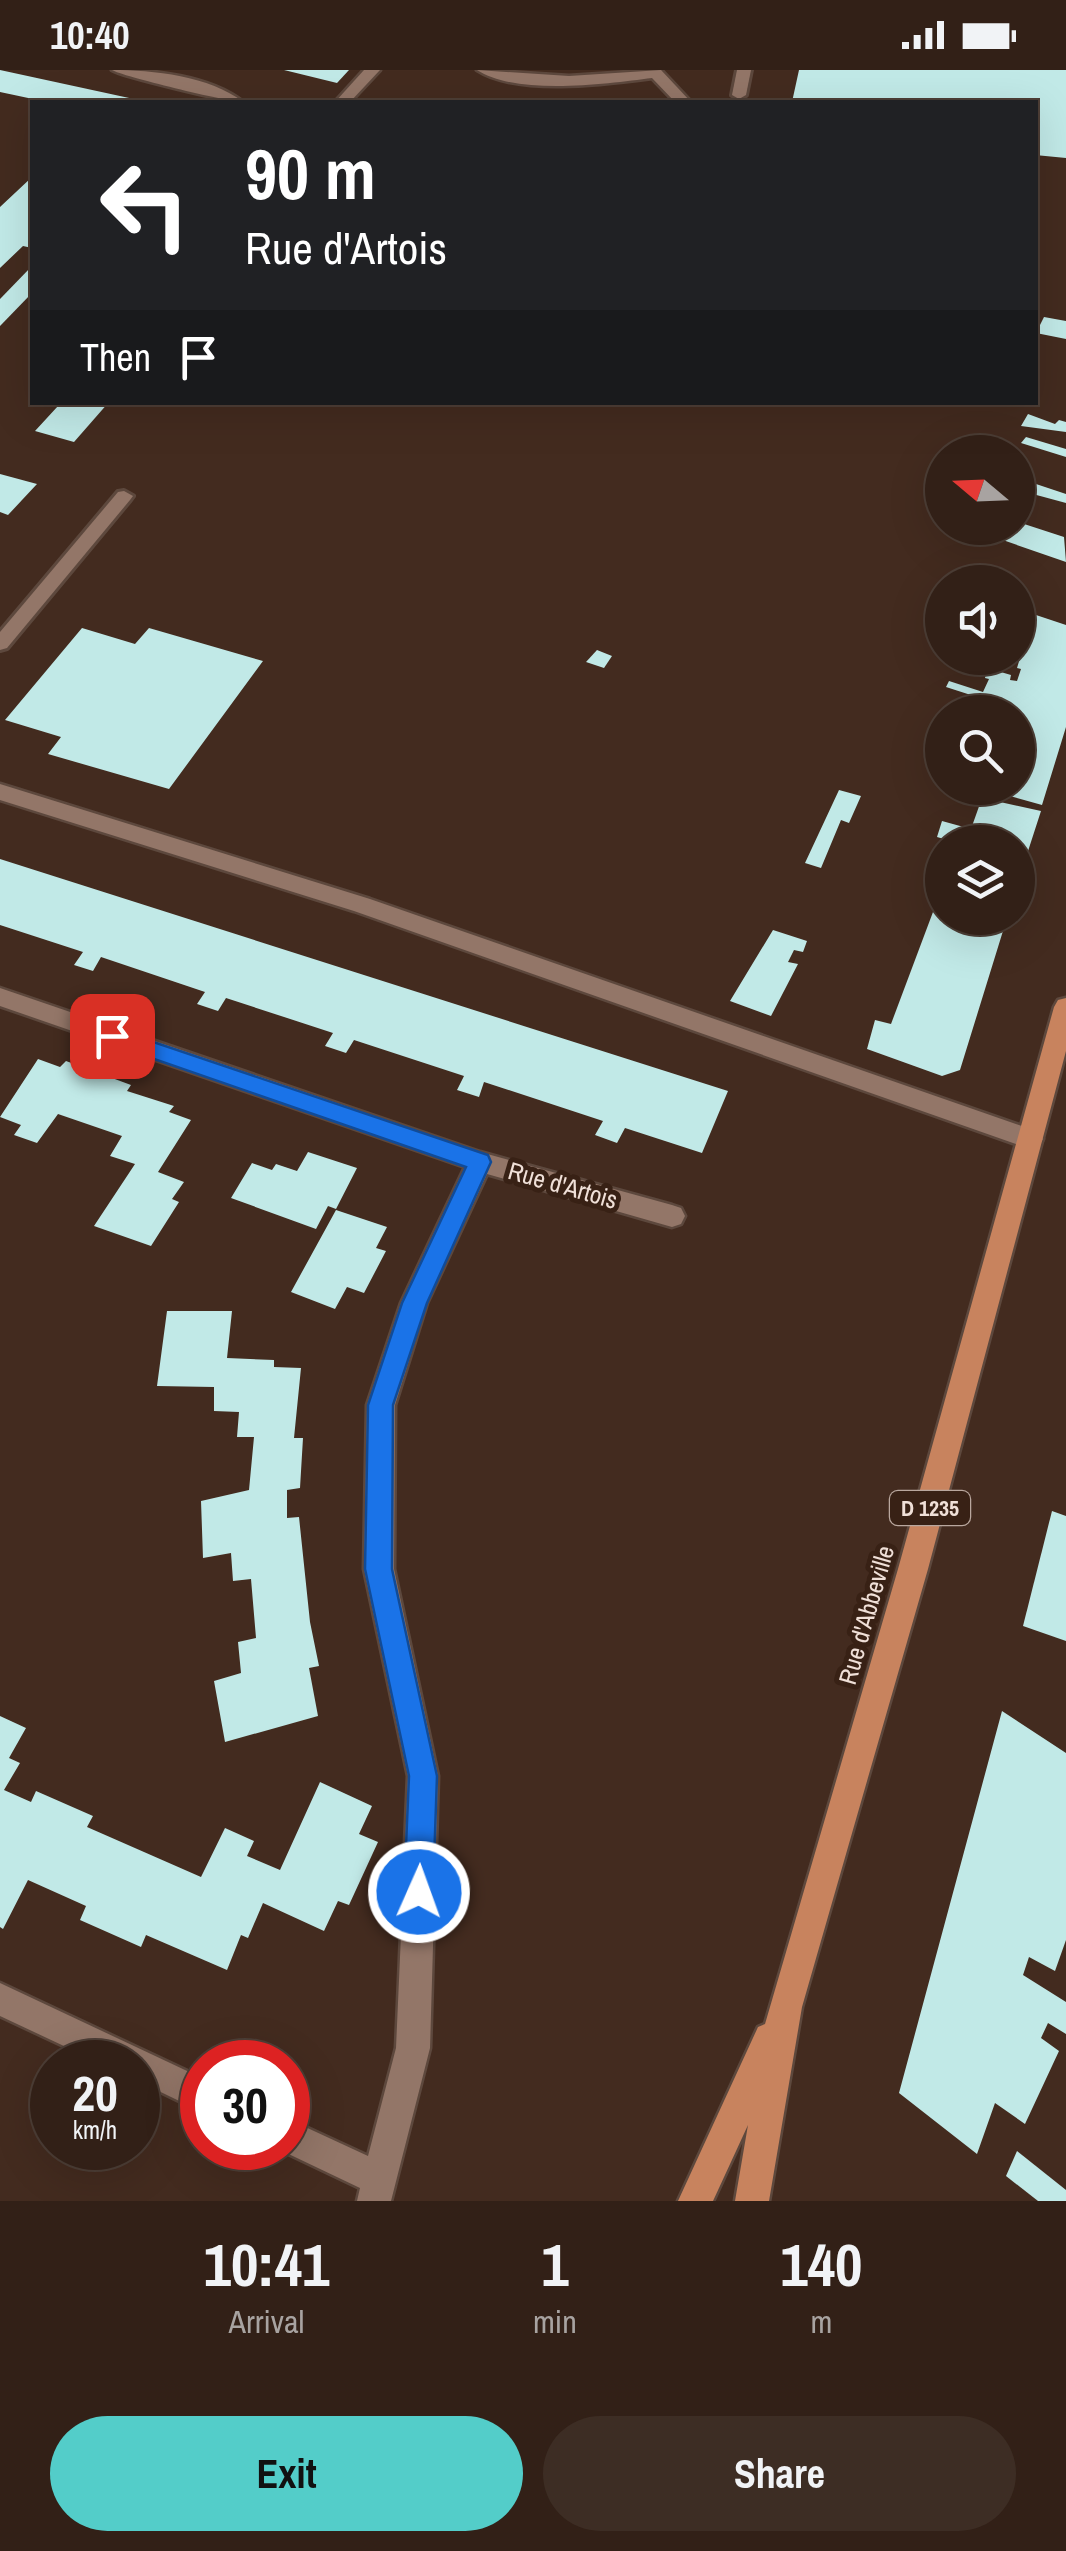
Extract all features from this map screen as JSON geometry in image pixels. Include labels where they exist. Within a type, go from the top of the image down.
[{"type":"main road","name":"Rue d'Abbeville","points":[[752,2201],[785,2007],[913,1570],[1066,1007]]},
{"type":"main road","name":"Rue d'Abbeville","points":[[695,2201],[785,2007]]},
{"type":"street","points":[[120,70],[194,86],[230,100]]},
{"type":"street","points":[[344,100],[372,70]]},
{"type":"street","points":[[485,70],[544,81],[588,83],[653,72],[680,100]]},
{"type":"street","points":[[0,792],[362,905],[1030,1139]]},
{"type":"street","name":"Rue d'Artois","points":[[0,997],[480,1162],[672,1216]]},
{"type":"street","points":[[310,2149],[378,2191],[413,2048],[423,1776],[378,1569],[381,1405],[414,1303],[480,1162]]},
{"type":"street","points":[[0,1999],[86,2040]]},
{"type":"lane","points":[[739,94],[744,70]]},
{"type":"lane","points":[[0,644],[124,496]]},
{"type":"building","points":[[0,70],[138,100],[38,100],[0,92]]},
{"type":"building","points":[[284,70],[349,70],[337,83]]},
{"type":"building","points":[[799,70],[1066,70],[1066,158],[1038,155],[1038,100],[792,100]]},
{"type":"building","points":[[30,179],[30,248],[23,246],[0,268],[0,207]]},
{"type":"building","points":[[30,268],[30,295],[0,326],[0,299]]},
{"type":"building","points":[[1044,317],[1066,321],[1066,339],[1038,333]]},
{"type":"building","points":[[106,405],[74,442],[35,431],[58,406]]},
{"type":"building","points":[[1028,414],[1055,424],[1059,420],[1066,422],[1066,432],[1021,426]]},
{"type":"building","points":[[1035,440],[1066,449],[1066,457],[1035,447]]},
{"type":"building","points":[[0,474],[37,484],[8,515],[0,512]]},
{"type":"building","points":[[1035,484],[1066,494],[1066,503],[1035,495]]},
{"type":"building","points":[[1035,528],[1064,537],[1066,562],[1017,545],[1035,545]]},
{"type":"building","points":[[1035,615],[1066,625],[1066,727],[1042,805],[1035,803],[1035,695],[971,695],[946,687],[949,681],[983,692],[989,679],[986,675],[1011,675],[1010,680],[1017,681],[1019,675],[1035,675]]},
{"type":"building","points":[[82,628],[135,644],[149,628],[263,661],[169,789],[48,754],[61,737],[5,720]]},
{"type":"building","points":[[597,650],[612,656],[604,668],[586,662]]},
{"type":"building","points":[[839,790],[861,796],[849,823],[841,820],[821,868],[805,863]]},
{"type":"building","points":[[980,805],[1014,805],[1041,811],[1035,830],[1035,825],[972,825]]},
{"type":"building","points":[[0,859],[728,1091],[702,1153],[625,1128],[617,1143],[595,1135],[603,1121],[484,1082],[479,1097],[457,1090],[464,1076],[354,1040],[346,1053],[325,1046],[333,1033],[226,998],[218,1011],[197,1004],[205,992],[101,957],[93,971],[74,965],[83,952],[0,925]]},
{"type":"building","points":[[773,930],[807,941],[803,952],[794,950],[788,962],[798,964],[771,1016],[730,1001]]},
{"type":"building","points":[[925,933],[1002,935],[960,1070],[942,1076],[867,1049],[875,1020],[891,1024]]},
{"type":"building","points":[[38,1059],[60,1067],[66,1061],[131,1085],[127,1091],[174,1106],[169,1112],[191,1120],[158,1172],[184,1182],[172,1199],[179,1202],[151,1246],[94,1226],[135,1164],[110,1156],[122,1136],[58,1114],[37,1143],[14,1135],[21,1125],[0,1117]]},
{"type":"building","points":[[308,1152],[357,1168],[336,1209],[328,1206],[316,1229],[231,1198],[252,1163],[272,1170],[276,1164],[297,1171]]},
{"type":"building","points":[[336,1210],[387,1227],[376,1248],[386,1251],[364,1293],[347,1287],[335,1309],[291,1292]]},
{"type":"building","points":[[167,1311],[232,1311],[227,1358],[274,1360],[274,1367],[301,1368],[294,1438],[303,1438],[300,1488],[287,1490],[287,1518],[299,1517],[310,1622],[319,1666],[309,1668],[318,1716],[225,1742],[214,1681],[241,1673],[238,1642],[256,1638],[251,1579],[233,1581],[231,1553],[203,1558],[201,1501],[249,1490],[254,1437],[237,1437],[239,1412],[214,1411],[214,1387],[157,1386]]},
{"type":"building","points":[[1052,1511],[1066,1516],[1066,1641],[1023,1626]]},
{"type":"building","points":[[1002,1711],[1066,1753],[1066,1940],[1055,1971],[1029,1957],[1023,1975],[1066,2002],[1066,2034],[1048,2023],[1041,2038],[1059,2051],[1025,2124],[995,2103],[977,2154],[899,2093]]},
{"type":"building","points":[[0,1716],[26,1728],[9,1758],[20,1763],[4,1790],[31,1802],[36,1791],[93,1816],[87,1827],[201,1877],[225,1828],[254,1841],[247,1856],[280,1870],[320,1782],[372,1806],[359,1834],[378,1842],[349,1905],[338,1901],[324,1931],[263,1903],[248,1938],[241,1935],[227,1970],[146,1935],[141,1947],[80,1920],[86,1906],[28,1880],[3,1929]]},
{"type":"building","points":[[1017,2151],[1066,2190],[1066,2201],[1038,2201],[1006,2176]]},
{"type":"route","points":[[112,1036],[480,1162],[414,1303],[381,1405],[378,1569],[423,1776],[419,1892]]}]
